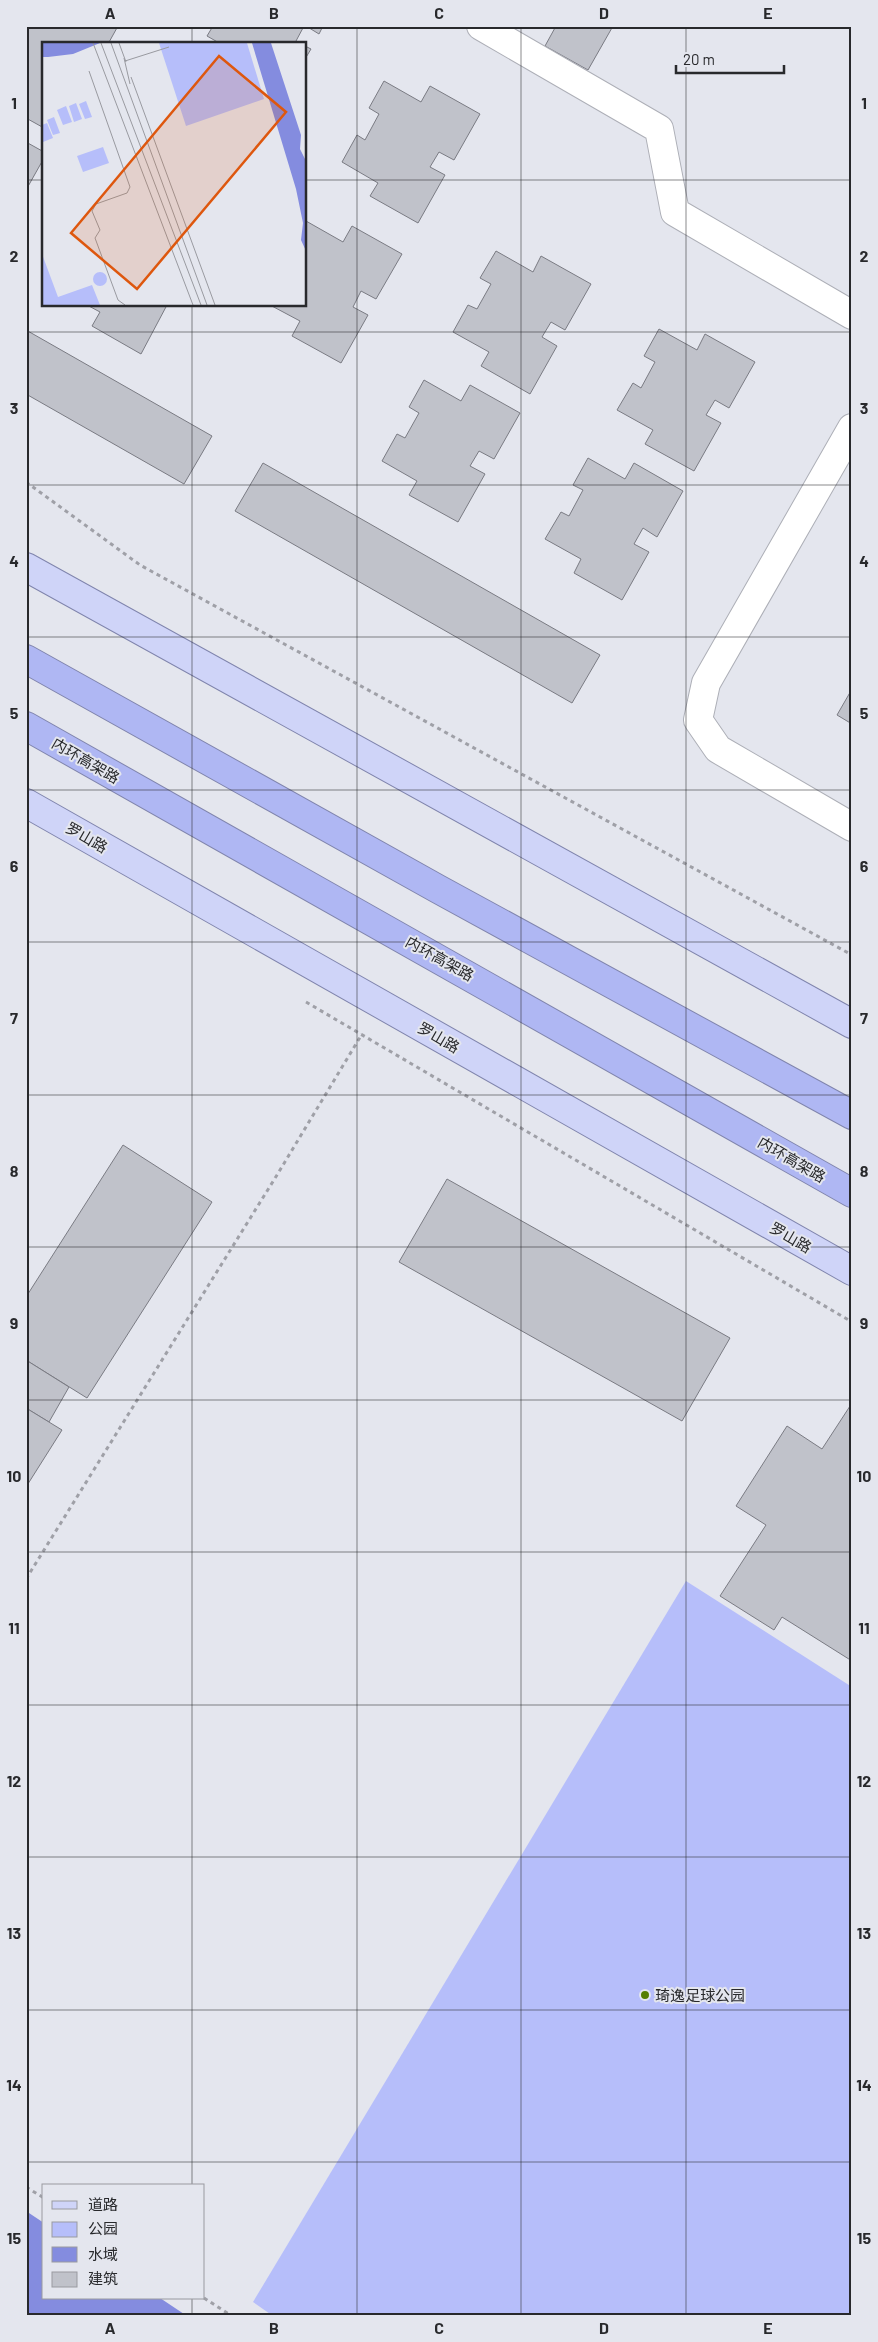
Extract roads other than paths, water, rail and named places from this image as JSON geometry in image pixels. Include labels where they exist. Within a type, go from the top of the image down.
[{"type":"highway","points":[[26,659],[603,980],[852,1115]]},
{"type":"highway","name":"内环高架路","points":[[26,726],[573,1033],[852,1194]]},
{"type":"main road","points":[[26,567],[852,1024]]},
{"type":"main road","name":"罗山路","points":[[26,803],[852,1271]]},
{"type":"lane","points":[[481,26],[659,128],[675,212],[852,315]]},
{"type":"lane","points":[[852,428],[706,683],[698,720],[718,750],[852,827]]},
{"type":"water","points":[[26,2211],[42,2222],[42,2300],[163,2300],[187,2316],[26,2316]]},
{"type":"place","name":"琦逸足球公园","points":[[645,1995]]}]
